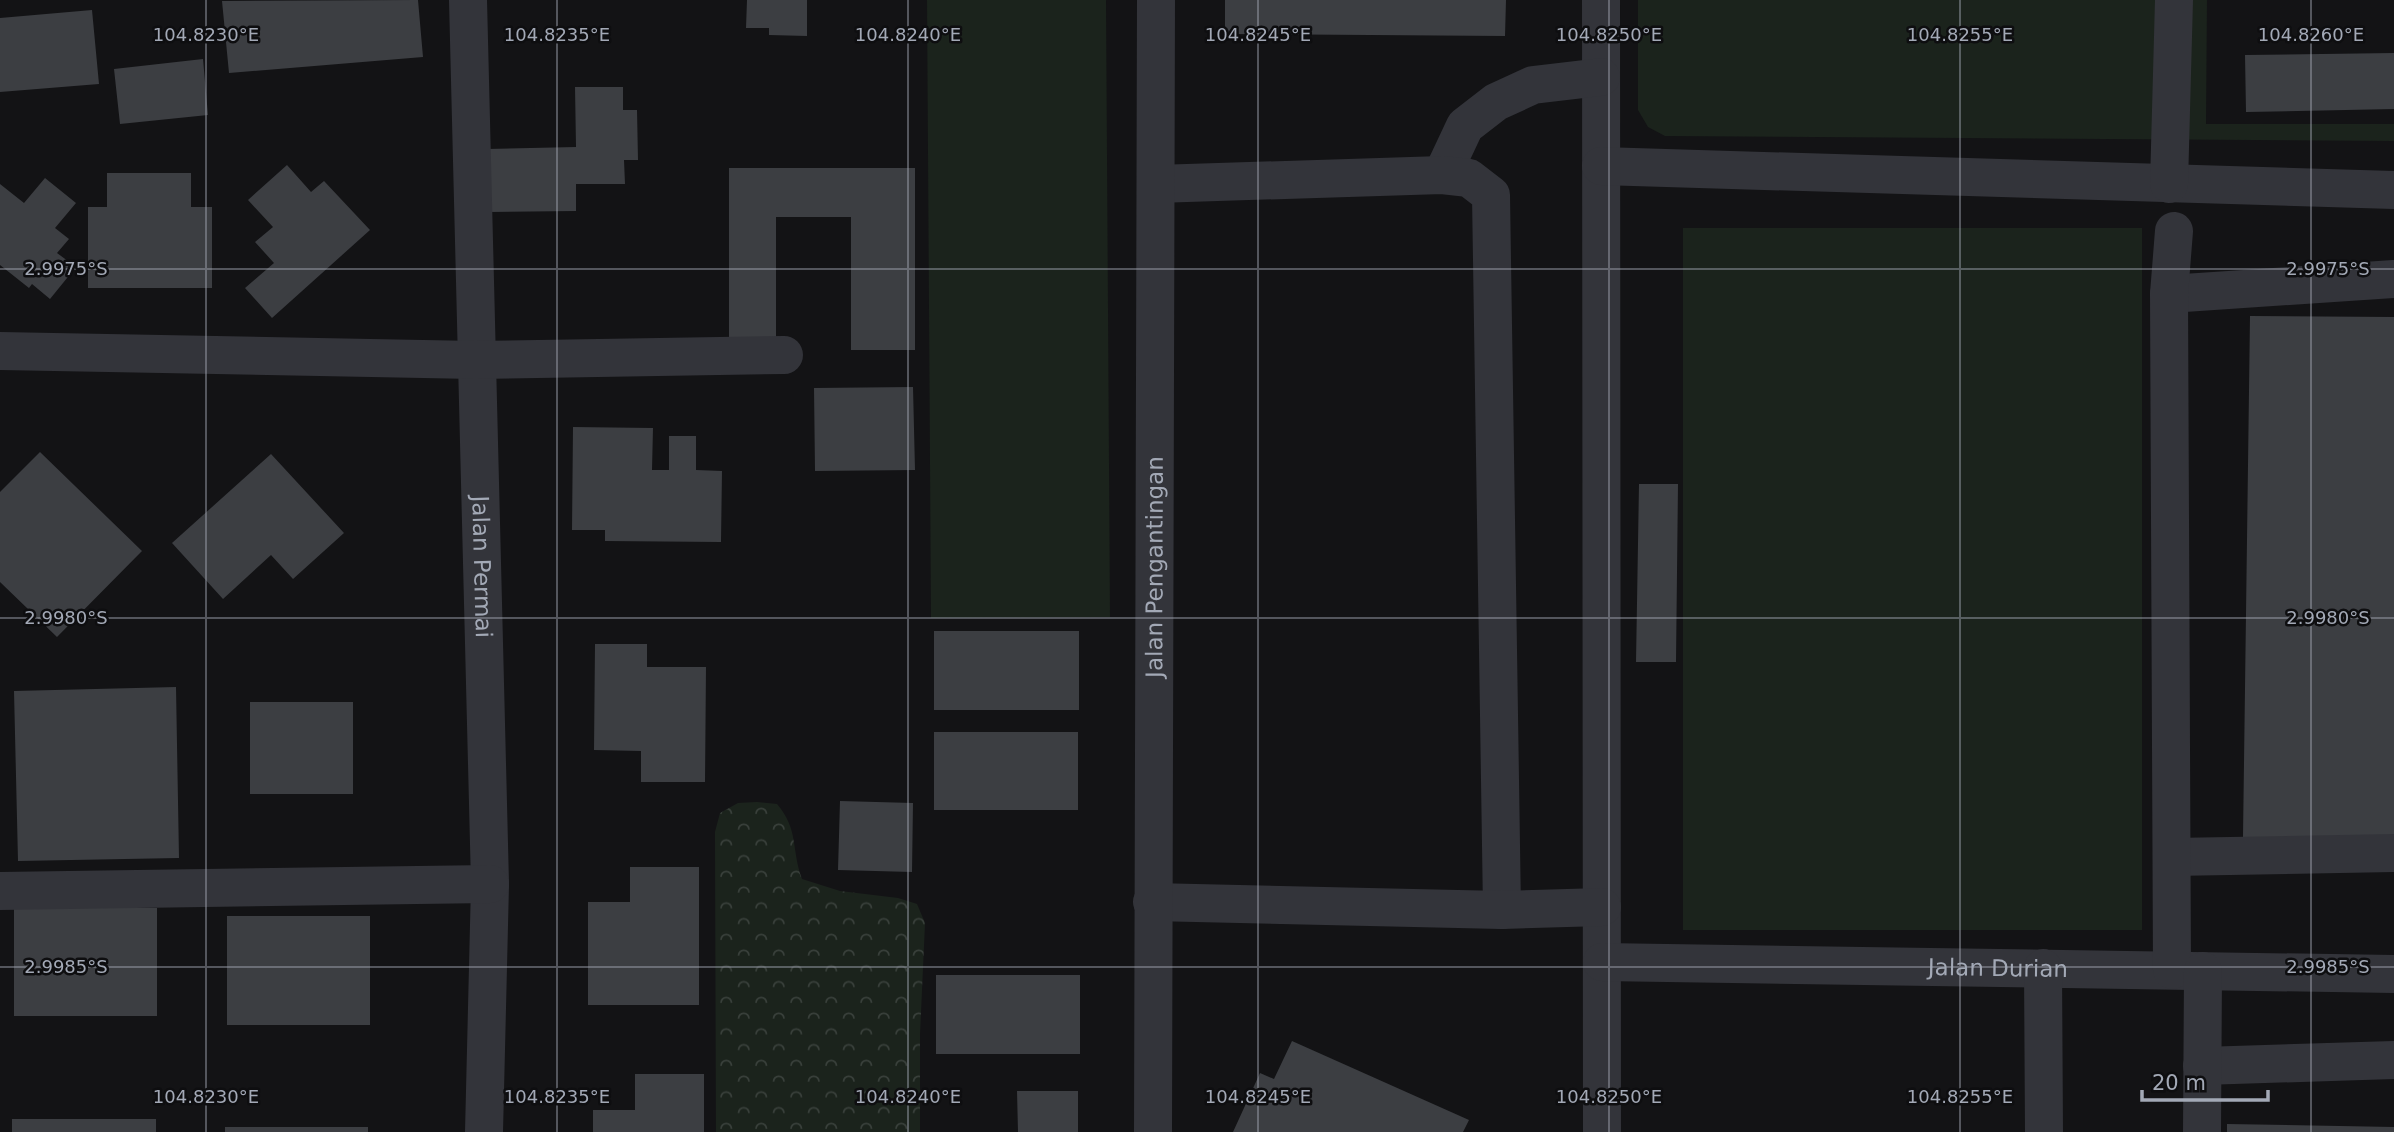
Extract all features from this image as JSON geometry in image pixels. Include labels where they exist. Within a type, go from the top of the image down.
[{"type":"street","name":"Jalan Permai","points":[[468,0],[490,884],[484,1132]]},
{"type":"street","name":"Jalan Pengantingan","points":[[1153,1132],[1156,0]]},
{"type":"street","points":[[1601,0],[1602,1132]]},
{"type":"street","points":[[2169,184],[2174,0]]},
{"type":"street","points":[[1442,175],[1465,126],[1496,102],[1533,85],[1601,77]]},
{"type":"street","points":[[1601,166],[2394,190]]},
{"type":"street","points":[[1156,184],[1442,175],[1469,178],[1490,195],[1502,910]]},
{"type":"street","points":[[2175,231],[2169,294],[2172,857],[2202,1066],[2202,1132]]},
{"type":"street","points":[[2169,294],[2394,279]]},
{"type":"street","points":[[0,351],[475,360],[784,355]]},
{"type":"street","points":[[2172,857],[2394,853]]},
{"type":"street","points":[[0,891],[490,884]]},
{"type":"street","points":[[1152,902],[1502,910],[1602,906]]},
{"type":"street","name":"Jalan Durian","points":[[1602,962],[2394,974]]},
{"type":"street","points":[[2043,968],[2044,1132]]},
{"type":"street","points":[[2202,1066],[2394,1060]]},
{"type":"green space","points":[[927,0],[1106,0],[1110,617],[931,618]]},
{"type":"green space","points":[[1638,0],[2207,0],[2206,124],[2394,124],[2394,141],[1665,136],[1648,127],[1638,110]]},
{"type":"green space","points":[[1683,228],[2142,228],[2142,930],[1683,930]]},
{"type":"green space","points":[[738,803],[777,804],[784,813],[792,831],[802,879],[840,891],[898,898],[917,904],[925,923],[920,1034],[920,1132],[716,1132],[715,832],[720,813]]},
{"type":"building","points":[[418,0],[423,57],[229,73],[222,1]]},
{"type":"building","points":[[747,0],[807,0],[807,36],[769,35],[769,28],[746,28]]},
{"type":"building","points":[[1225,0],[1506,0],[1505,36],[1225,34]]},
{"type":"building","points":[[92,10],[99,84],[0,92],[0,18]]},
{"type":"building","points":[[2394,53],[2394,109],[2246,112],[2245,55]]},
{"type":"building","points":[[203,59],[208,115],[120,124],[114,69]]},
{"type":"building","points":[[575,87],[623,87],[623,110],[637,110],[638,160],[624,160],[625,184],[576,184],[576,211],[489,212],[487,149],[576,147]]},
{"type":"building","points":[[287,165],[311,192],[324,181],[370,230],[272,318],[245,288],[274,263],[255,242],[273,227],[248,200]]},
{"type":"building","points":[[729,168],[915,168],[915,350],[851,350],[851,217],[776,217],[776,350],[729,350]]},
{"type":"building","points":[[107,173],[191,173],[191,207],[212,207],[212,288],[88,288],[88,207],[107,207]]},
{"type":"building","points":[[45,178],[76,203],[55,228],[69,239],[57,253],[76,267],[50,299],[32,284],[29,288],[0,265],[0,184],[24,203]]},
{"type":"building","points":[[2250,316],[2394,317],[2394,839],[2243,837]]},
{"type":"building","points":[[913,387],[915,470],[815,471],[814,388]]},
{"type":"building","points":[[573,427],[653,428],[652,470],[669,470],[669,436],[696,436],[696,470],[722,471],[721,542],[605,541],[605,530],[572,530]]},
{"type":"building","points":[[40,452],[142,551],[57,637],[0,582],[0,492]]},
{"type":"building","points":[[271,454],[344,533],[293,579],[271,555],[223,599],[172,543]]},
{"type":"building","points":[[1639,484],[1678,484],[1676,662],[1636,662]]},
{"type":"building","points":[[934,631],[1079,631],[1079,710],[934,710]]},
{"type":"building","points":[[595,644],[647,644],[647,667],[706,667],[705,782],[641,782],[641,751],[594,750]]},
{"type":"building","points":[[176,687],[179,858],[18,861],[14,691]]},
{"type":"building","points":[[250,702],[353,702],[353,794],[250,794]]},
{"type":"building","points":[[934,732],[1078,732],[1078,810],[934,810]]},
{"type":"building","points":[[840,801],[913,803],[912,872],[838,870]]},
{"type":"building","points":[[630,867],[699,867],[699,1005],[588,1005],[588,902],[630,902]]},
{"type":"building","points":[[14,908],[157,908],[157,1016],[14,1016]]},
{"type":"building","points":[[227,916],[370,916],[370,1025],[227,1025]]},
{"type":"building","points":[[936,975],[1080,975],[1080,1054],[936,1054]]},
{"type":"building","points":[[1292,1041],[1469,1120],[1463,1132],[1233,1132],[1260,1073],[1274,1079]]},
{"type":"building","points":[[635,1074],[704,1074],[704,1132],[593,1132],[593,1110],[635,1110]]},
{"type":"building","points":[[1017,1091],[1078,1091],[1078,1132],[1018,1132]]},
{"type":"building","points":[[12,1119],[156,1119],[156,1132],[12,1132]]},
{"type":"building","points":[[2227,1124],[2394,1127],[2394,1132],[2227,1132]]},
{"type":"building","points":[[225,1127],[368,1127],[368,1132],[225,1132]]}]
